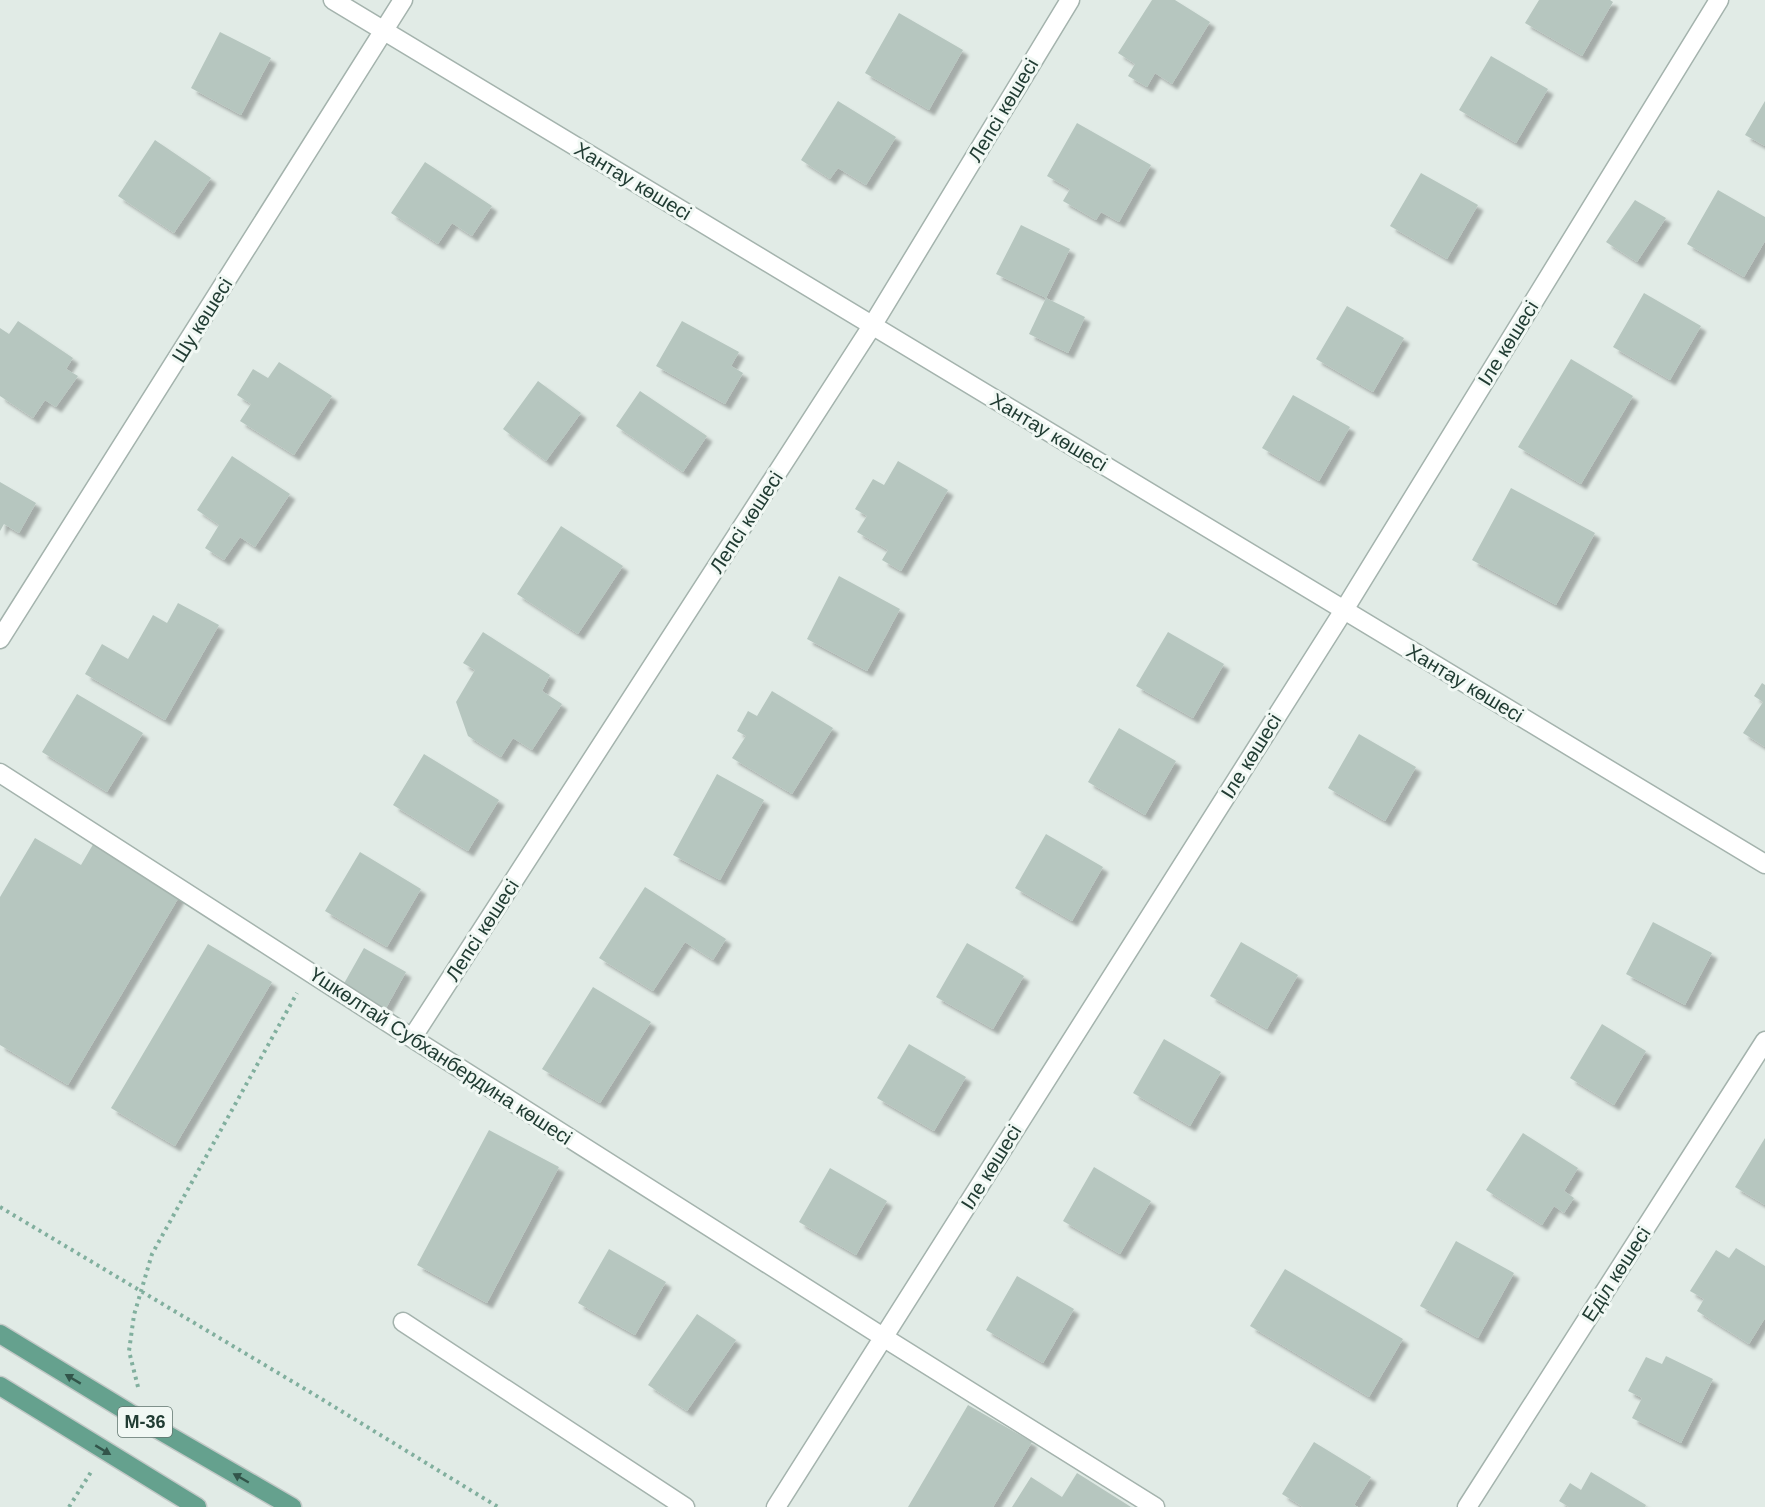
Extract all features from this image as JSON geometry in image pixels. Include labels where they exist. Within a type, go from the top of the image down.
[{"type":"main road","name":"M-36","points":[[0,1335],[292,1507]]},
{"type":"main road","name":"M-36","points":[[0,1386],[197,1507]]},
{"type":"street","name":"Хантау көшесі","points":[[333,0],[1765,864]]},
{"type":"street","name":"Шу көшесі","points":[[0,639],[403,0]]},
{"type":"street","name":"Лепсі көшесі","points":[[412,1038],[873,326],[1070,0]]},
{"type":"street","name":"Іле көшесі","points":[[776,1507],[1344,610],[1719,0]]},
{"type":"street","name":"Үшкөлтай Субханбердина көшесі","points":[[0,773],[412,1038],[1155,1507]]},
{"type":"street","name":"Еділ көшесі","points":[[1467,1507],[1765,1041]]},
{"type":"street","points":[[404,1322],[685,1507]]},
{"type":"path","points":[[139,1387],[129,1351],[134,1315],[152,1254],[309,972]]},
{"type":"path","points":[[0,1207],[498,1507]]},
{"type":"building","points":[[1152,0],[1175,0],[1210,22],[1172,84],[1155,73],[1147,87],[1128,76],[1135,64],[1118,53]]},
{"type":"building","points":[[1539,0],[1610,0],[1613,2],[1582,56],[1525,23]]},
{"type":"building","points":[[899,13],[963,50],[929,110],[865,73]]},
{"type":"building","points":[[220,32],[271,58],[241,115],[191,88]]},
{"type":"building","points":[[1491,56],[1548,89],[1516,143],[1459,110]]},
{"type":"building","points":[[838,101],[896,137],[866,185],[838,168],[830,179],[801,160]]},
{"type":"building","points":[[1765,101],[1765,146],[1745,135]]},
{"type":"building","points":[[1077,123],[1151,165],[1119,222],[1101,212],[1096,220],[1063,201],[1070,189],[1047,176]]},
{"type":"building","points":[[155,140],[211,178],[174,233],[118,196]]},
{"type":"building","points":[[425,162],[492,206],[472,236],[452,223],[438,244],[391,213]]},
{"type":"building","points":[[1421,173],[1478,205],[1447,259],[1390,226]]},
{"type":"building","points":[[1718,190],[1765,217],[1765,241],[1744,277],[1687,244]]},
{"type":"building","points":[[1635,200],[1666,218],[1637,262],[1606,242]]},
{"type":"building","points":[[1021,225],[1070,249],[1046,298],[996,274]]},
{"type":"building","points":[[1644,293],[1701,326],[1670,380],[1613,347]]},
{"type":"building","points":[[1046,298],[1085,317],[1068,353],[1029,334]]},
{"type":"building","points":[[1347,306],[1404,338],[1373,392],[1316,359]]},
{"type":"building","points":[[18,321],[73,358],[66,369],[78,376],[56,407],[45,400],[33,418],[0,396],[0,328],[9,334]]},
{"type":"building","points":[[682,321],[739,352],[731,366],[743,373],[725,404],[656,366]]},
{"type":"building","points":[[1571,359],[1633,396],[1581,484],[1518,447]]},
{"type":"building","points":[[279,362],[332,396],[294,455],[240,421],[251,404],[237,395],[253,369],[268,378]]},
{"type":"building","points":[[538,381],[581,413],[546,461],[503,429]]},
{"type":"building","points":[[640,391],[707,436],[683,472],[616,426]]},
{"type":"building","points":[[1293,395],[1350,427],[1319,481],[1262,448]]},
{"type":"building","points":[[232,456],[290,494],[255,547],[240,537],[224,560],[205,548],[219,525],[197,510]]},
{"type":"building","points":[[898,461],[948,490],[901,571],[882,560],[888,550],[857,532],[867,516],[855,509],[873,479],[884,485]]},
{"type":"building","points":[[0,482],[36,503],[19,533],[4,524],[0,531]]},
{"type":"building","points":[[1511,488],[1595,533],[1556,605],[1472,560]]},
{"type":"building","points":[[561,526],[623,566],[578,634],[517,594]]},
{"type":"building","points":[[839,576],[900,609],[867,671],[807,639]]},
{"type":"building","points":[[178,603],[219,625],[165,720],[85,674],[102,644],[128,659],[153,615],[167,623]]},
{"type":"building","points":[[483,632],[550,675],[542,691],[562,704],[532,750],[513,738],[501,757],[468,736],[456,702],[475,670],[463,663]]},
{"type":"building","points":[[1168,632],[1224,664],[1193,718],[1136,686]]},
{"type":"building","points":[[1762,683],[1765,685],[1765,747],[1743,733],[1763,702],[1754,696]]},
{"type":"building","points":[[772,691],[833,728],[792,794],[732,758],[746,736],[737,731],[748,711],[757,716]]},
{"type":"building","points":[[77,694],[143,733],[107,792],[42,752]]},
{"type":"building","points":[[1119,728],[1176,761],[1145,815],[1088,782]]},
{"type":"building","points":[[1359,734],[1416,767],[1385,821],[1328,788]]},
{"type":"building","points":[[424,754],[499,800],[468,851],[393,805]]},
{"type":"building","points":[[717,774],[764,800],[720,880],[673,855]]},
{"type":"building","points":[[1046,834],[1103,867],[1072,921],[1015,888]]},
{"type":"building","points":[[35,838],[81,865],[95,841],[182,892],[68,1085],[0,1045],[0,897]]},
{"type":"building","points":[[360,852],[421,889],[387,947],[325,911]]},
{"type":"building","points":[[645,887],[726,939],[713,960],[685,942],[653,991],[599,958]]},
{"type":"building","points":[[1653,922],[1712,953],[1685,1005],[1626,974]]},
{"type":"building","points":[[1241,942],[1298,975],[1267,1029],[1210,996]]},
{"type":"building","points":[[967,943],[1024,976],[993,1029],[936,997]]},
{"type":"building","points":[[208,944],[272,982],[175,1146],[111,1108]]},
{"type":"building","points":[[364,948],[406,972],[385,1010],[342,987]]},
{"type":"building","points":[[593,987],[651,1022],[600,1103],[542,1069]]},
{"type":"building","points":[[1602,1024],[1646,1051],[1614,1105],[1570,1078]]},
{"type":"building","points":[[1164,1039],[1221,1072],[1190,1126],[1133,1093]]},
{"type":"building","points":[[909,1044],[966,1077],[934,1131],[877,1098]]},
{"type":"building","points":[[489,1130],[559,1167],[487,1303],[417,1265]]},
{"type":"building","points":[[1523,1133],[1578,1168],[1564,1191],[1574,1198],[1564,1213],[1554,1206],[1542,1225],[1486,1190]]},
{"type":"building","points":[[1765,1138],[1765,1205],[1735,1187]]},
{"type":"building","points":[[1094,1167],[1151,1201],[1120,1254],[1063,1221]]},
{"type":"building","points":[[830,1168],[887,1201],[856,1255],[799,1222]]},
{"type":"building","points":[[1456,1241],[1514,1273],[1478,1338],[1420,1306]]},
{"type":"building","points":[[1736,1248],[1765,1266],[1765,1318],[1749,1344],[1697,1311],[1704,1299],[1690,1291],[1716,1250],[1729,1258]]},
{"type":"building","points":[[609,1249],[666,1282],[635,1335],[578,1303]]},
{"type":"building","points":[[1285,1269],[1403,1339],[1369,1397],[1250,1326]]},
{"type":"building","points":[[1017,1276],[1074,1309],[1043,1363],[986,1330]]},
{"type":"building","points":[[697,1314],[736,1340],[687,1411],[648,1385]]},
{"type":"building","points":[[1666,1356],[1713,1379],[1681,1443],[1632,1418],[1642,1398],[1628,1391],[1646,1357],[1662,1364]]},
{"type":"building","points":[[968,1405],[1032,1442],[993,1507],[908,1507]]},
{"type":"building","points":[[1314,1442],[1371,1477],[1354,1505],[1358,1507],[1303,1507],[1282,1494]]},
{"type":"building","points":[[1591,1472],[1646,1505],[1645,1507],[1569,1507],[1559,1501],[1570,1483],[1581,1490]]},
{"type":"building","points":[[1077,1473],[1131,1507],[1012,1507],[1031,1477],[1062,1497]]}]
